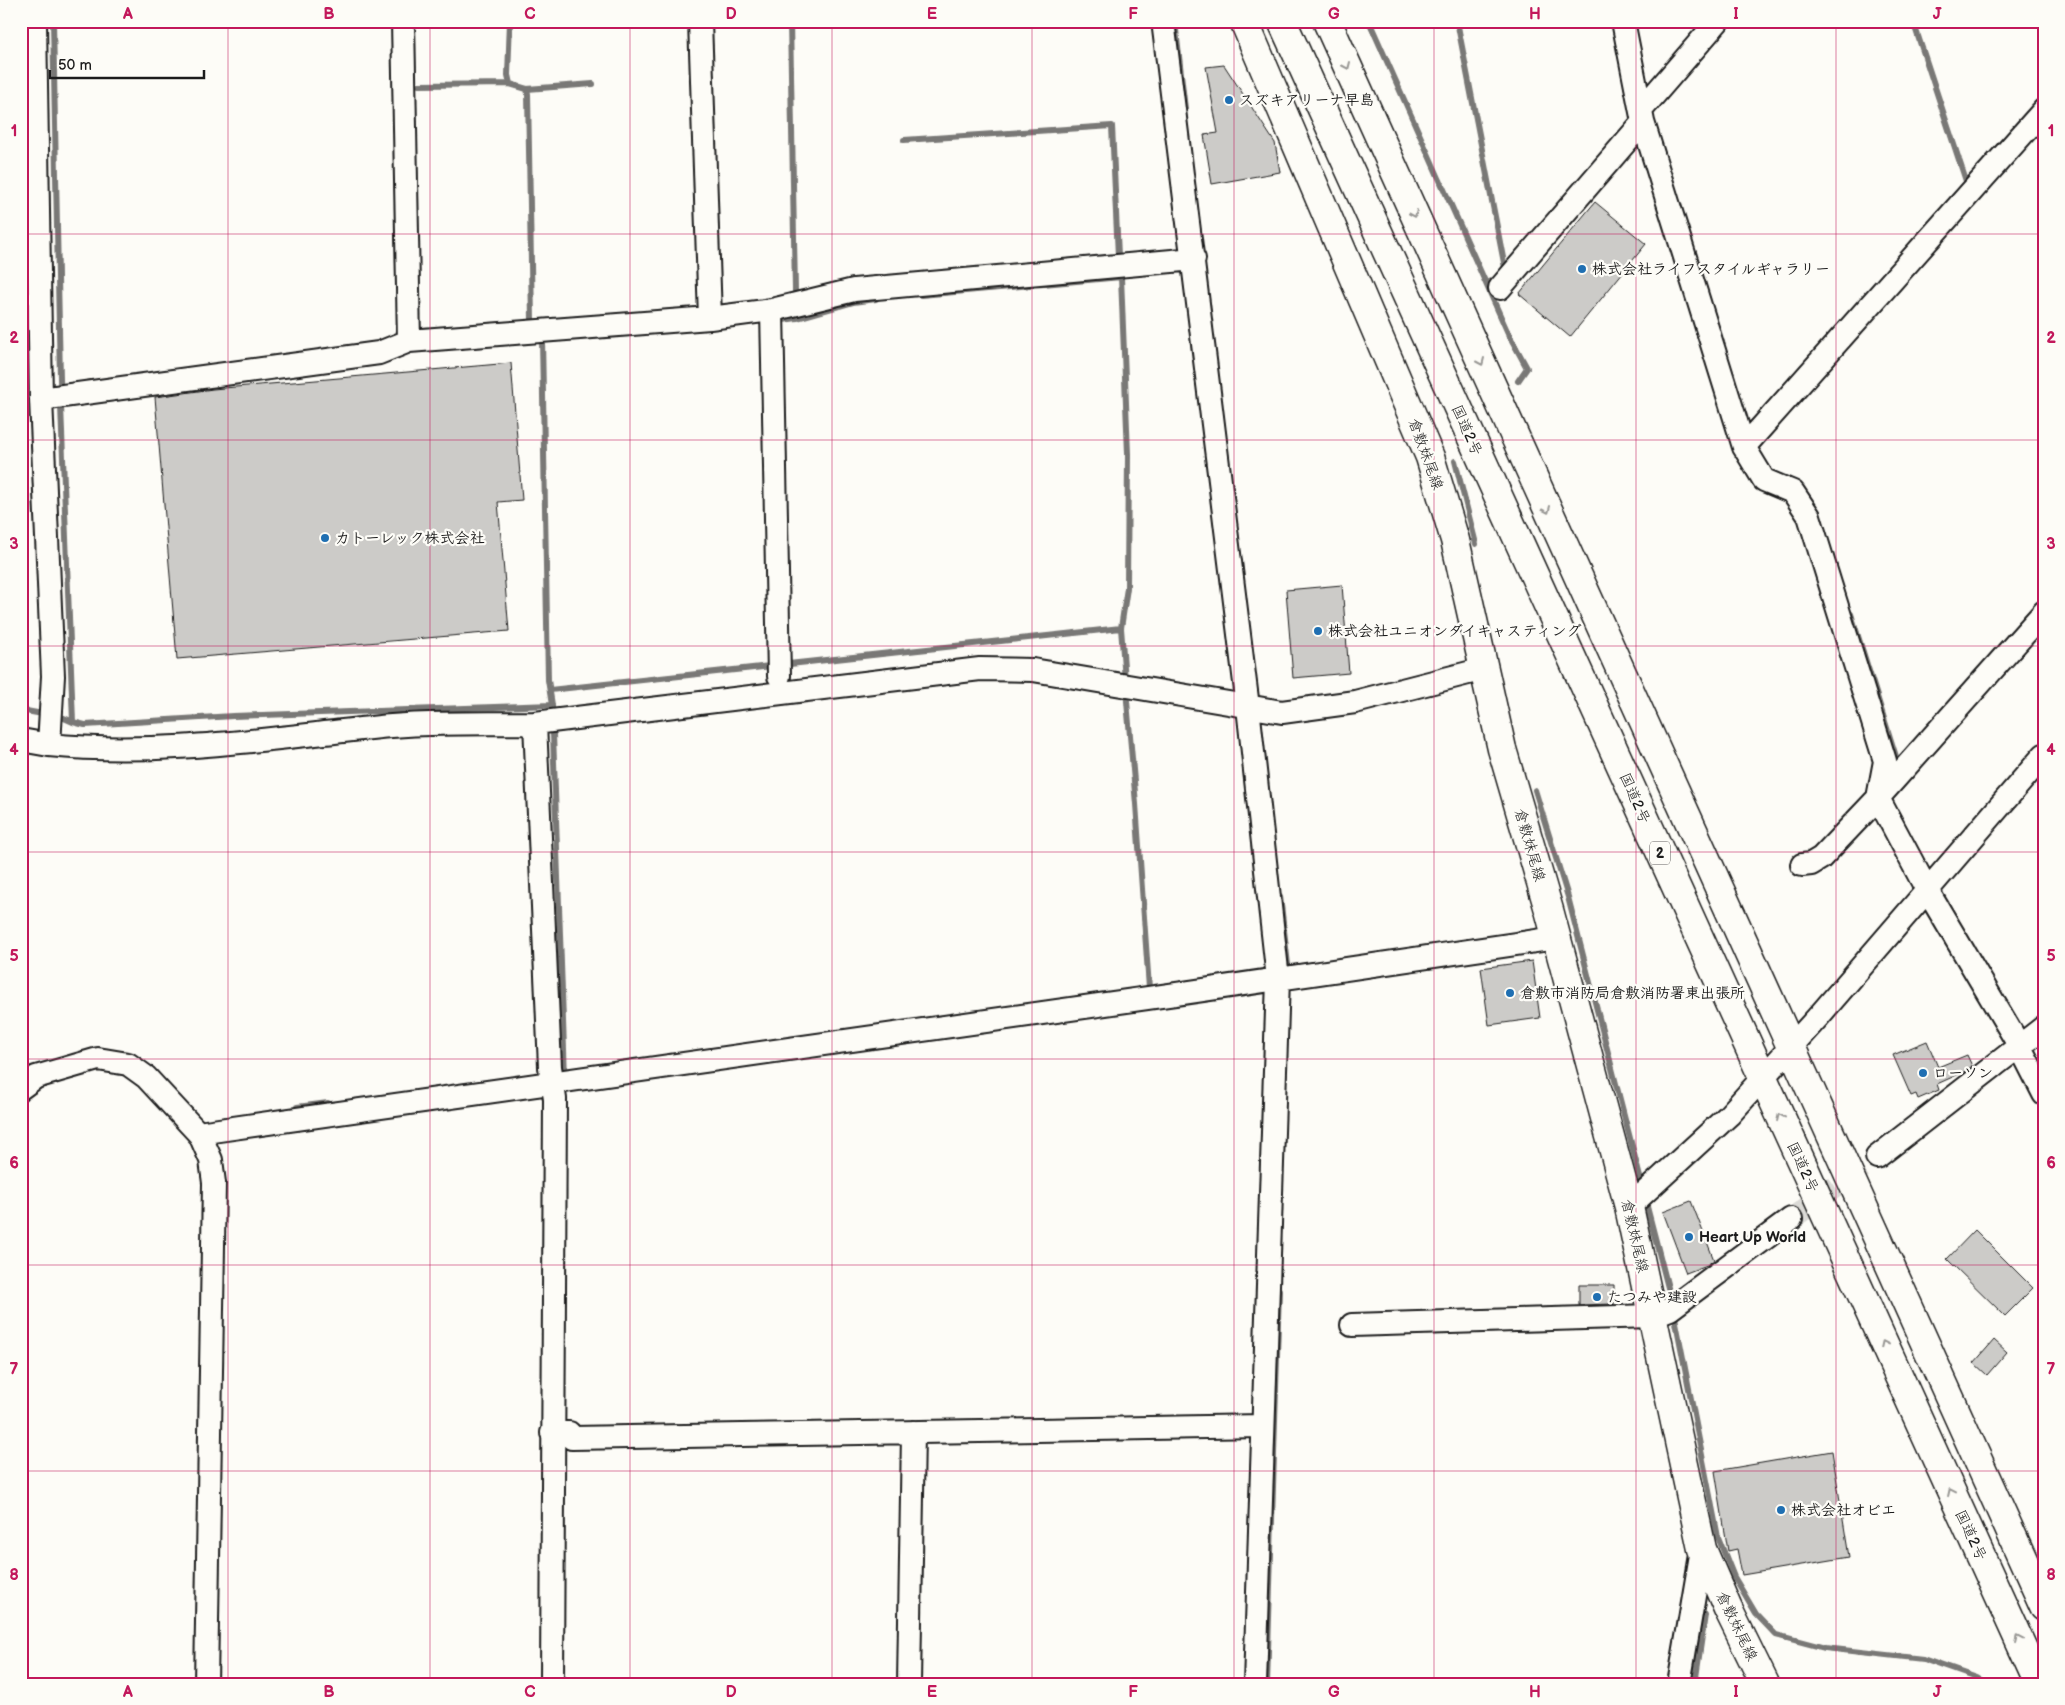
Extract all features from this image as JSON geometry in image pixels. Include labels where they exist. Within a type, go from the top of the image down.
[{"type":"main road","name":"倉敷妹尾線","points":[[1244,21],[1430,457],[1455,540],[1502,749],[1556,938],[1638,1198],[1668,1309],[1702,1550],[1728,1610],[1765,1684]]},
{"type":"main road","name":"国道2号","points":[[1282,21],[2039,1684]]},
{"type":"main road","points":[[1327,21],[2044,1606]]},
{"type":"street","points":[[35,21],[53,398],[53,676],[49,745]]},
{"type":"street","points":[[403,21],[409,340]]},
{"type":"street","points":[[700,21],[710,318]]},
{"type":"street","points":[[1163,21],[1248,707],[1285,979],[1262,1426],[1254,1684]]},
{"type":"street","points":[[1623,21],[1639,123],[1746,449],[1764,480],[1793,492],[1809,516],[1885,761],[1878,798],[1927,890],[2029,1038],[2044,1094]]},
{"type":"street","points":[[1500,288],[1639,123],[1718,21]]},
{"type":"street","points":[[1746,449],[2044,110]]},
{"type":"street","points":[[53,398],[379,353],[409,340],[710,318],[773,318],[854,290],[1194,259]]},
{"type":"street","points":[[773,318],[778,670]]},
{"type":"street","points":[[1802,865],[1811,864],[1820,858],[1878,798],[2044,612]]},
{"type":"street","points":[[21,740],[84,749],[126,750],[277,740],[392,726],[535,722],[980,669],[1033,670],[1282,712],[1355,702],[1484,669]]},
{"type":"street","points":[[535,722],[556,1076],[559,1433],[552,1684]]},
{"type":"street","points":[[1638,1198],[1728,1115],[1790,1048],[2044,755]]},
{"type":"street","points":[[198,1133],[556,1076],[1285,979],[1556,938]]},
{"type":"street","points":[[1876,1157],[2029,1038]]},
{"type":"street","points":[[21,1088],[36,1077],[98,1059],[128,1064],[146,1077],[198,1133],[211,1160],[214,1183],[206,1684]]},
{"type":"street","points":[[1352,1325],[1668,1309],[1792,1219]]},
{"type":"street","points":[[559,1433],[572,1438],[1262,1426]]},
{"type":"street","points":[[909,1684],[913,1432]]},
{"type":"street","points":[[1680,1684],[1702,1550]]},
{"type":"building","name":"スズキアリーナ早島","points":[[1224,65],[1275,143],[1280,172],[1212,184],[1204,135],[1218,133],[1206,67]]},
{"type":"building","name":"株式会社ライフスタイルギャラリー","points":[[1595,202],[1646,244],[1570,337],[1519,294]]},
{"type":"building","points":[[511,363],[522,500],[498,502],[509,631],[177,659],[155,397],[213,389]]},
{"type":"building","name":"株式会社ユニオンダイキャスティング","points":[[1342,585],[1349,673],[1293,678],[1286,590]]},
{"type":"building","name":"倉敷市消防局倉敷消防署東出張所","points":[[1532,961],[1540,1018],[1489,1025],[1481,968]]},
{"type":"building","name":"ローソン","points":[[1927,1041],[1938,1067],[1967,1055],[1972,1066],[1966,1071],[1937,1084],[1939,1090],[1918,1099],[1916,1094],[1911,1096],[1893,1055]]},
{"type":"building","name":"Heart Up World","points":[[1691,1201],[1714,1260],[1707,1265],[1686,1273],[1663,1212]]},
{"type":"building","points":[[1975,1230],[2033,1288],[2005,1316],[1947,1259]]},
{"type":"building","name":"たつみや建設","points":[[1579,1285],[1614,1285],[1614,1304],[1579,1305]]},
{"type":"building","points":[[1994,1340],[2007,1352],[1987,1375],[1974,1363]]},
{"type":"building","name":"株式会社オビエ","points":[[1832,1451],[1849,1557],[1742,1575],[1737,1549],[1728,1551],[1715,1471]]},
{"type":"waterway","points":[[53,21],[60,379],[73,722],[85,725],[233,716],[552,705]]},
{"type":"waterway","points":[[510,21],[508,75],[510,84],[527,89],[528,94],[532,320]]},
{"type":"waterway","points":[[790,21],[795,291]]},
{"type":"waterway","points":[[1175,21],[1185,109]]},
{"type":"waterway","points":[[1369,21],[1508,333],[1527,368],[1518,381]]},
{"type":"waterway","points":[[1457,21],[1505,268],[1498,278],[1486,283]]},
{"type":"waterway","points":[[1913,21],[1968,187]]},
{"type":"waterway","points":[[419,85],[510,84]]},
{"type":"waterway","points":[[527,89],[593,84]]},
{"type":"waterway","points":[[904,140],[1112,126],[1118,256],[1121,277],[1128,454],[1127,588],[1121,628],[1125,680]]},
{"type":"waterway","points":[[921,295],[1121,277]]},
{"type":"waterway","points":[[776,321],[797,318],[853,302],[876,299]]},
{"type":"waterway","points":[[542,338],[548,680],[552,705],[565,1078]]},
{"type":"waterway","points":[[1455,461],[1476,544]]},
{"type":"waterway","points":[[1851,614],[1898,763],[1896,766]]},
{"type":"waterway","points":[[550,690],[1121,628]]},
{"type":"waterway","points":[[1126,690],[1149,988]]},
{"type":"waterway","points":[[21,710],[64,718],[73,722]]},
{"type":"waterway","points":[[1535,790],[1568,897],[1643,1189]]},
{"type":"waterway","points":[[1280,896],[1289,973]]},
{"type":"waterway","points":[[297,1107],[328,1103]]},
{"type":"waterway","points":[[1645,1199],[1672,1303]]},
{"type":"waterway","points":[[1267,1684],[1279,1290]]},
{"type":"waterway","points":[[1674,1312],[1718,1537],[1734,1577],[1756,1614],[1776,1635],[1825,1648],[1923,1659],[1977,1678],[1986,1684]]},
{"type":"waterway","points":[[1695,1684],[1705,1615]]},
{"type":"tunnel","points":[[1791,1219],[1877,1157]]},
{"type":"place","name":"スズキアリーナ早島","points":[[1229,100]]},
{"type":"place","name":"株式会社ライフスタイルギャラリー","points":[[1582,269]]},
{"type":"place","name":"カトーレック株式会社","points":[[325,538]]},
{"type":"place","name":"株式会社ユニオンダイキャスティング","points":[[1318,631]]},
{"type":"place","name":"倉敷市消防局倉敷消防署東出張所","points":[[1510,993]]},
{"type":"place","name":"ローソン","points":[[1923,1073]]},
{"type":"place","name":"Heart Up World","points":[[1689,1237]]},
{"type":"place","name":"たつみや建設","points":[[1597,1297]]},
{"type":"place","name":"株式会社オビエ","points":[[1781,1510]]}]
